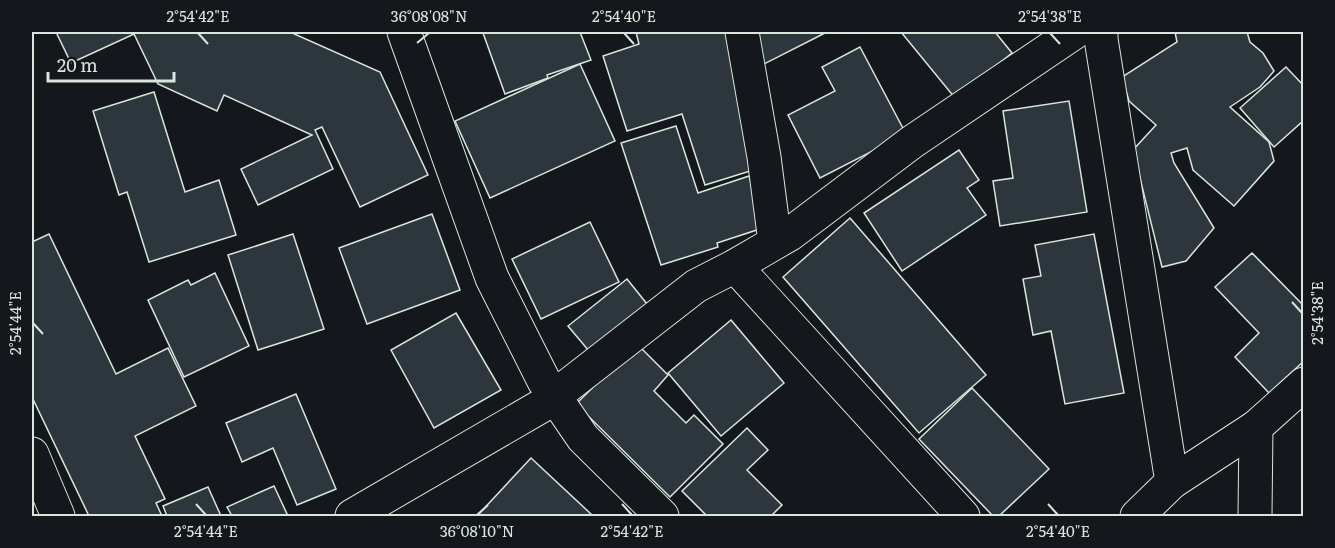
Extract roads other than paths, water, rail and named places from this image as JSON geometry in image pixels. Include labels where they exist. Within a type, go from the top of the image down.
[{"type":"street","points":[[404,32],[492,278],[544,381],[583,438],[662,516]]},
{"type":"street","points":[[741,32],[764,157],[776,242]]},
{"type":"street","points":[[352,516],[555,396],[696,286],[790,234],[912,142],[1075,32]]},
{"type":"street","points":[[1101,32],[1172,482]]},
{"type":"street","points":[[735,266],[963,516]]},
{"type":"street","points":[[1137,516],[1172,482],[1256,427],[1304,384]]},
{"type":"street","points":[[1255,516],[1256,427]]},
{"type":"street","points":[[32,454],[46,504]]}]
